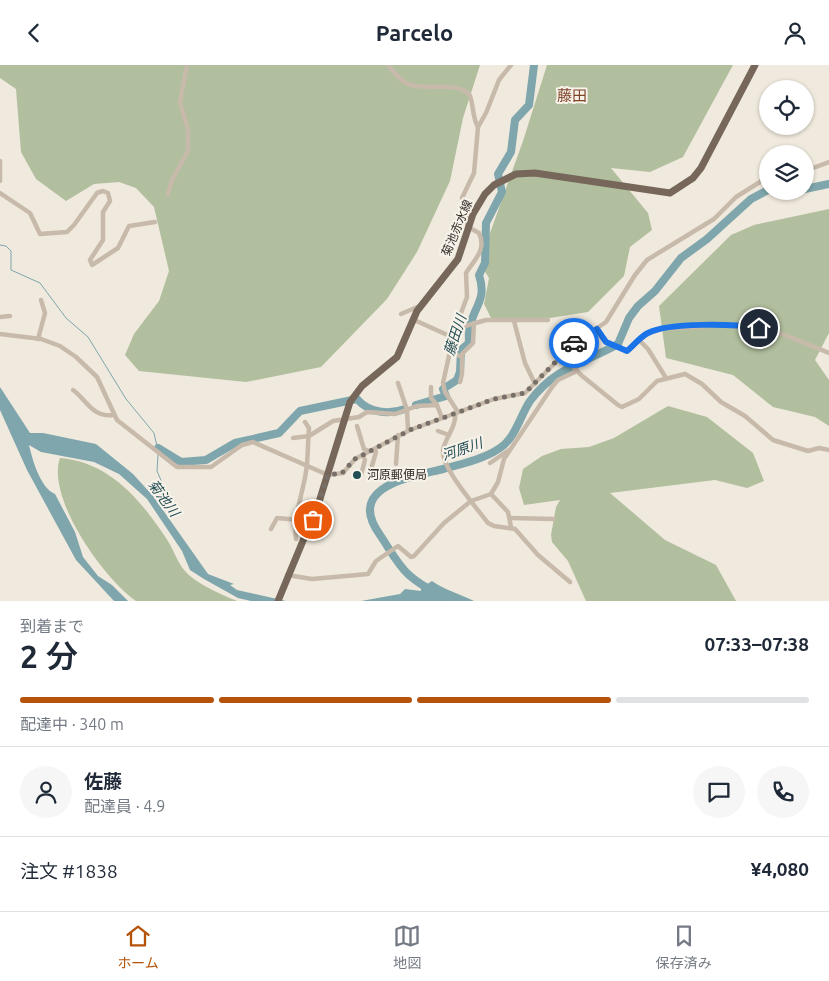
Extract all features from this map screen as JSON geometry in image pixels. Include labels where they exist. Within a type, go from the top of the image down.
[{"type":"main road","name":"菊池赤水線","points":[[278,601],[287,575],[313,520],[344,418],[355,394],[397,357],[412,319],[458,259],[468,227],[479,202],[494,185],[516,175],[534,173],[670,193],[693,178],[701,168],[755,65]]},
{"type":"street","points":[[168,194],[172,180],[188,151],[188,130],[180,102],[187,65]]},
{"type":"street","points":[[388,65],[397,76],[416,86],[454,89],[470,95],[472,99],[471,111],[478,127]]},
{"type":"street","points":[[457,412],[445,392],[443,383],[452,337],[467,297],[466,273],[476,261],[482,240],[479,233],[468,227],[462,198],[474,173],[478,127],[486,113],[499,80],[511,65]]},
{"type":"street","points":[[0,161],[0,181]]},
{"type":"street","points":[[814,168],[829,162]]},
{"type":"street","points":[[0,334],[38,339],[60,346],[90,369],[97,377],[114,415],[136,437],[176,467],[211,467],[242,445],[252,442],[328,475],[342,473],[363,455],[408,430],[494,399],[518,396],[535,384],[564,356],[574,343],[597,329],[611,317],[634,275],[648,260],[714,219],[736,197],[759,183]]},
{"type":"street","points":[[0,193],[30,213],[40,234],[67,232],[97,193],[103,191],[108,193],[110,201],[102,212],[103,240],[90,261],[92,265],[118,247],[129,226],[155,222]]},
{"type":"street","points":[[38,339],[45,313],[41,300]]},
{"type":"street","points":[[401,314],[422,305]]},
{"type":"street","points":[[0,317],[10,316]]},
{"type":"street","points":[[412,319],[452,337]]},
{"type":"street","points":[[455,329],[486,320],[548,320]]},
{"type":"street","points":[[514,321],[525,363],[535,384]]},
{"type":"street","points":[[460,382],[463,350],[473,343],[474,323]]},
{"type":"street","points":[[597,329],[606,342],[627,351],[648,333],[677,327],[743,326],[774,331],[829,353]]},
{"type":"street","points":[[640,340],[666,377]]},
{"type":"street","points":[[449,352],[462,357]]},
{"type":"street","points":[[564,356],[577,371],[622,407],[639,399],[653,384],[666,377],[685,375],[702,384],[721,402],[744,416],[768,437],[784,445],[808,451],[819,447],[829,450]]},
{"type":"street","points":[[287,575],[319,579],[368,574],[381,557],[398,547],[411,557],[414,556],[444,523],[471,501],[491,494],[498,482],[504,459],[558,380],[577,371]]},
{"type":"street","points":[[398,383],[407,410],[408,430]]},
{"type":"street","points":[[431,387],[431,397],[437,405],[442,418]]},
{"type":"street","points":[[73,390],[88,407],[104,415],[114,415]]},
{"type":"street","points":[[294,438],[306,437],[333,421],[359,417],[367,412],[395,414],[417,407],[437,405]]},
{"type":"street","points":[[457,412],[443,450],[444,459],[456,480],[488,523],[494,526],[515,529],[538,555],[570,582]]},
{"type":"street","points":[[296,539],[295,521],[307,466],[306,437],[309,428],[305,422]]},
{"type":"street","points":[[357,425],[364,449],[376,452],[371,469]]},
{"type":"street","points":[[438,431],[449,435]]},
{"type":"street","points":[[396,464],[398,435]]},
{"type":"street","points":[[490,463],[511,449]]},
{"type":"street","points":[[361,475],[365,460],[363,455]]},
{"type":"street","points":[[491,494],[496,502],[504,507],[510,518],[511,527]]},
{"type":"street","points":[[272,529],[277,518],[295,521],[313,520]]},
{"type":"street","points":[[510,518],[554,519]]},
{"type":"green space","points":[[0,65],[480,65],[463,118],[450,181],[417,252],[387,299],[321,367],[246,382],[139,371],[125,355],[134,334],[159,301],[169,271],[154,207],[136,188],[119,182],[94,184],[66,201],[36,179],[21,152],[16,89],[0,78]]},
{"type":"green space","points":[[547,65],[733,65],[683,157],[650,172],[611,168],[648,213],[652,230],[630,247],[624,276],[588,312],[550,318],[492,320],[484,304],[489,278],[484,270],[490,233],[523,141]]},
{"type":"green space","points":[[829,209],[829,333],[815,360],[829,380],[829,426],[815,417],[773,407],[733,375],[666,358],[659,306],[731,235],[754,225]]},
{"type":"green space","points":[[668,406],[707,417],[753,453],[764,481],[747,488],[715,480],[610,493],[665,540],[716,565],[736,601],[586,601],[568,561],[552,542],[551,535],[556,507],[560,500],[524,505],[519,488],[523,469],[542,456],[561,449],[589,447],[614,438]]},
{"type":"green space","points":[[60,458],[78,461],[94,467],[122,485],[156,524],[185,571],[202,584],[237,601],[136,601],[123,590],[94,557],[69,515],[61,494],[58,475]]},
{"type":"water","points":[[0,387],[30,433],[43,433],[96,444],[133,474],[153,496],[208,574],[234,584],[230,585],[237,590],[286,601],[251,601],[238,598],[204,579],[190,570],[182,551],[147,499],[119,474],[94,462],[41,452],[29,445],[41,479],[45,486],[55,494],[75,532],[83,557],[98,576],[112,585],[128,601],[114,601],[76,560],[27,470],[0,410]]},
{"type":"water","points":[[432,581],[474,601],[361,601],[400,594],[405,589],[421,591],[421,588]]},
{"type":"waterway","name":"藤田川","points":[[416,405],[446,396],[443,389],[457,380],[460,372],[461,350],[469,343],[469,328],[481,296],[482,290],[479,275],[485,263],[486,223],[502,192],[498,174],[511,152],[515,120],[529,105],[534,65]]},
{"type":"waterway","name":"河原川","points":[[814,187],[829,184]]},
{"type":"waterway","name":"河原川","points":[[451,601],[418,582],[397,561],[371,518],[371,505],[376,495],[400,480],[473,461],[500,448],[510,438],[530,401],[550,380],[571,367],[618,344],[629,318],[638,306],[655,291],[681,258],[707,239],[751,199],[759,195]]},
{"type":"waterway","points":[[0,245],[6,246],[11,251],[11,270],[40,283],[66,318],[88,337],[126,399],[154,433],[158,451]]},
{"type":"waterway","name":"藤田川","points":[[158,448],[181,462],[206,460],[235,443],[279,433],[300,411],[357,399],[373,410],[392,412],[405,409]]},
{"type":"waterway","name":"菊池川","points":[[157,502],[163,485],[157,471],[158,455]]},
{"type":"way so far","points":[[313,520],[328,475],[342,473],[355,459],[410,430],[494,399],[518,396],[525,393],[564,356],[574,343]]},
{"type":"place","name":"河原郵便局","points":[[357,475]]},
{"type":"district","name":"藤田","points":[[572,96]]},
{"type":"route","points":[[574,343],[597,329],[606,342],[627,351],[648,333],[661,329],[725,325],[759,328]]}]
